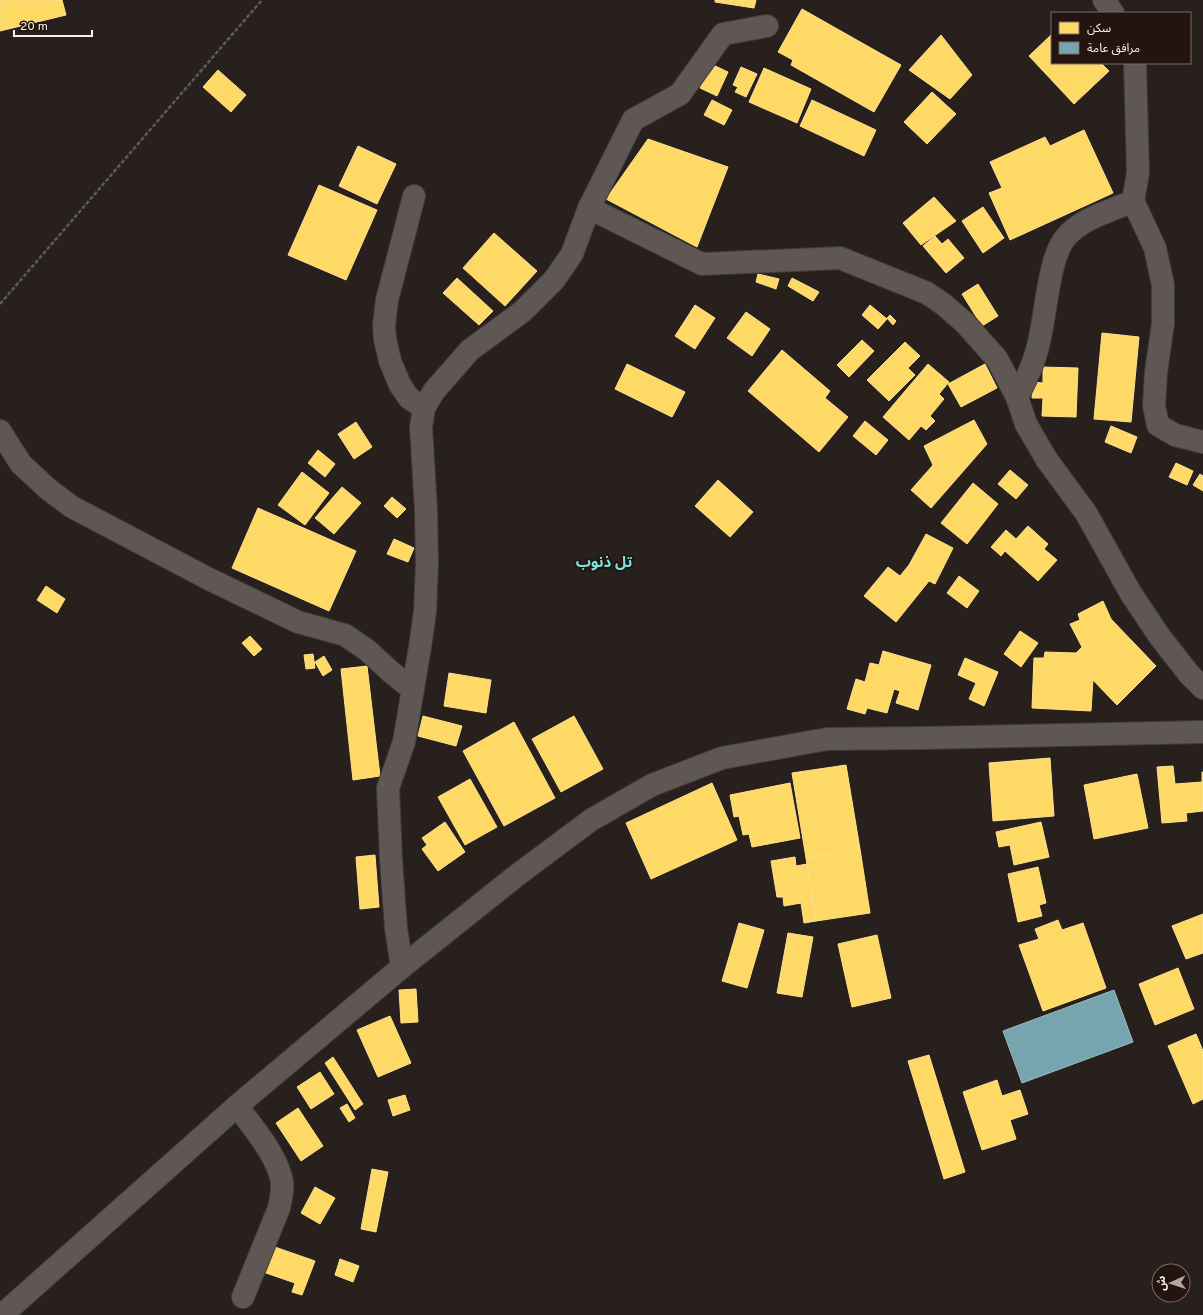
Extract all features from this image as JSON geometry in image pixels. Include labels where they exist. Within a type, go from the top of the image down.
[{"type":"street","points":[[1104,0],[1112,12]]},
{"type":"street","points":[[402,967],[396,928],[388,788],[404,742],[425,612],[427,564],[426,510],[420,427],[424,408],[434,391],[470,350],[523,311],[554,280],[572,254],[589,208],[633,120],[680,94],[723,34],[767,26]]},
{"type":"street","points":[[1135,64],[1138,173],[1133,202],[1155,248],[1163,284],[1163,324],[1156,372],[1154,406],[1158,425],[1175,435],[1203,442]]},
{"type":"street","points":[[414,196],[387,300],[384,325],[385,339],[390,361],[400,385],[409,398],[424,408]]},
{"type":"street","points":[[1017,397],[1033,366],[1039,344],[1055,254],[1066,237],[1083,223],[1133,202]]},
{"type":"street","points":[[589,208],[702,264],[840,258],[927,293],[943,304],[965,323],[997,359],[1017,397],[1026,424],[1047,460],[1086,513],[1130,592],[1160,637],[1189,674],[1203,688]]},
{"type":"street","points":[[0,430],[21,464],[48,489],[72,507],[209,579],[298,622],[345,635],[367,650],[413,690]]},
{"type":"street","points":[[2,1315],[237,1106],[402,967],[516,876],[591,820],[652,785],[722,758],[827,739],[1203,732]]},
{"type":"street","points":[[237,1106],[266,1145],[282,1178],[282,1193],[279,1208],[243,1297]]},
{"type":"path","points":[[0,304],[262,0]]},
{"type":"building: سكن","points":[[0,0],[62,0],[66,15],[0,31]]},
{"type":"building: سكن","points":[[715,0],[756,0],[754,8],[715,2]]},
{"type":"building: سكن","points":[[802,9],[901,65],[874,112],[791,65],[793,60],[778,52]]},
{"type":"building: سكن","points":[[941,35],[972,75],[950,99],[909,70]]},
{"type":"building: سكن","points":[[1051,35],[1051,64],[1102,64],[1109,71],[1074,104],[1029,56]]},
{"type":"building: سكن","points":[[711,64],[728,72],[717,96],[700,88]]},
{"type":"building: سكن","points":[[741,67],[757,74],[746,97],[735,92],[738,87],[733,85]]},
{"type":"building: سكن","points":[[764,68],[811,89],[797,123],[749,102]]},
{"type":"building: سكن","points":[[218,70],[246,95],[231,112],[203,87]]},
{"type":"building: سكن","points":[[932,92],[956,114],[927,144],[904,122]]},
{"type":"building: سكن","points":[[712,100],[732,110],[724,125],[704,115]]},
{"type":"building: سكن","points":[[812,100],[876,130],[864,156],[800,126]]},
{"type":"building: سكن","points":[[1084,130],[1113,193],[1010,240],[989,193],[1002,188],[990,162],[1045,137],[1050,146]]},
{"type":"building: سكن","points":[[648,139],[728,167],[697,247],[606,199]]},
{"type":"building: سكن","points":[[358,146],[396,164],[377,204],[339,186]]},
{"type":"building: سكن","points":[[319,185],[377,210],[346,280],[288,255]]},
{"type":"building: سكن","points":[[934,197],[956,221],[921,245],[903,223]]},
{"type":"building: سكن","points":[[983,207],[1004,238],[983,253],[962,221]]},
{"type":"building: سكن","points":[[494,233],[537,271],[505,306],[463,268]]},
{"type":"building: سكن","points":[[935,236],[942,244],[948,239],[964,258],[946,273],[923,246]]},
{"type":"building: سكن","points":[[758,274],[779,279],[776,289],[756,282]]},
{"type":"building: سكن","points":[[457,278],[493,311],[479,325],[443,293]]},
{"type":"building: سكن","points":[[792,278],[819,292],[813,301],[788,286]]},
{"type":"building: سكن","points":[[978,284],[998,316],[982,326],[962,294]]},
{"type":"building: سكن","points":[[695,305],[715,318],[695,349],[675,336]]},
{"type":"building: سكن","points":[[870,305],[887,319],[878,329],[862,315]]},
{"type":"building: سكن","points":[[746,312],[770,329],[752,356],[727,338]]},
{"type":"building: سكن","points":[[890,315],[896,321],[893,325],[887,318]]},
{"type":"building: سكن","points":[[1102,333],[1139,337],[1131,422],[1094,419]]},
{"type":"building: سكن","points":[[862,340],[874,351],[849,377],[837,365]]},
{"type":"building: سكن","points":[[905,342],[920,356],[908,368],[915,375],[889,401],[867,380]]},
{"type":"building: سكن","points":[[782,350],[830,391],[825,398],[848,417],[819,452],[748,391]]},
{"type":"building: سكن","points":[[627,364],[685,392],[672,417],[615,389]]},
{"type":"building: سكن","points":[[928,364],[949,382],[939,394],[944,399],[930,416],[935,421],[926,430],[921,426],[909,440],[883,417]]},
{"type":"building: سكن","points":[[985,364],[997,388],[961,407],[948,384]]},
{"type":"building: سكن","points":[[1043,367],[1078,368],[1076,417],[1042,416],[1043,398],[1032,398],[1033,382],[1043,383]]},
{"type":"building: سكن","points":[[974,420],[987,444],[931,508],[911,490],[933,465],[924,446]]},
{"type":"building: سكن","points":[[865,421],[888,440],[876,455],[853,436]]},
{"type":"building: سكن","points":[[356,422],[372,447],[354,459],[338,434]]},
{"type":"building: سكن","points":[[1111,426],[1137,437],[1131,453],[1105,442]]},
{"type":"building: سكن","points":[[318,450],[335,464],[325,477],[308,463]]},
{"type":"building: سكن","points":[[1176,463],[1193,471],[1187,485],[1169,477]]},
{"type":"building: سكن","points":[[1010,470],[1028,485],[1016,499],[998,484]]},
{"type":"building: سكن","points":[[302,472],[329,493],[305,525],[278,505]]},
{"type":"building: سكن","points":[[1200,474],[1203,476],[1203,491],[1193,485]]},
{"type":"building: سكن","points":[[718,480],[753,512],[730,537],[695,506]]},
{"type":"building: سكن","points":[[973,483],[998,504],[967,544],[941,523]]},
{"type":"building: سكن","points":[[342,487],[361,503],[334,534],[315,518]]},
{"type":"building: سكن","points":[[392,497],[406,509],[397,518],[384,506]]},
{"type":"building: سكن","points":[[258,508],[356,551],[329,611],[232,568]]},
{"type":"building: سكن","points":[[1028,526],[1048,544],[1044,549],[1057,560],[1038,581],[1005,551],[1001,556],[991,547],[1006,530],[1016,539]]},
{"type":"building: سكن","points":[[926,534],[953,548],[935,584],[929,581],[896,622],[864,596],[888,567],[900,576],[909,565]]},
{"type":"building: سكن","points":[[394,539],[414,548],[408,562],[387,554]]},
{"type":"building: سكن","points":[[959,576],[979,591],[967,608],[947,593]]},
{"type":"building: سكن","points":[[46,586],[65,599],[57,613],[37,600]]},
{"type":"building: سكن","points":[[1103,601],[1111,619],[1156,666],[1117,705],[1089,676],[1094,671],[1076,653],[1082,647],[1070,624],[1080,620],[1078,614]]},
{"type":"building: سكن","points":[[1020,631],[1038,643],[1021,667],[1004,654]]},
{"type":"building: سكن","points":[[250,636],[262,649],[254,656],[242,643]]},
{"type":"building: سكن","points":[[883,651],[931,665],[918,710],[896,703],[900,691],[894,689],[887,713],[867,708],[865,714],[847,709],[856,679],[865,682],[870,663],[879,665]]},
{"type":"building: سكن","points":[[1045,652],[1076,653],[1094,671],[1089,676],[1093,679],[1091,711],[1032,708],[1034,658],[1044,658]]},
{"type":"building: سكن","points":[[313,654],[315,668],[306,669],[304,655]]},
{"type":"building: سكن","points":[[324,656],[332,670],[323,676],[315,662]]},
{"type":"building: سكن","points":[[965,658],[998,672],[984,706],[969,699],[976,683],[958,675]]},
{"type":"building: سكن","points":[[367,666],[380,776],[353,780],[341,669]]},
{"type":"building: سكن","points":[[449,673],[491,680],[486,713],[444,706]]},
{"type":"building: سكن","points":[[423,716],[462,726],[456,746],[418,736]]},
{"type":"building: سكن","points":[[574,716],[603,769],[561,792],[532,739]]},
{"type":"building: سكن","points":[[514,722],[555,798],[504,826],[463,751]]},
{"type":"building: سكن","points":[[1050,758],[1054,816],[993,821],[989,763]]},
{"type":"building: سكن","points":[[846,765],[860,849],[806,858],[792,773]]},
{"type":"building: سكن","points":[[1173,766],[1175,784],[1202,782],[1203,772],[1203,811],[1186,813],[1187,821],[1162,823],[1157,767]]},
{"type":"building: سكن","points":[[1137,774],[1148,828],[1094,839],[1084,785]]},
{"type":"building: سكن","points":[[470,779],[497,827],[465,845],[438,797]]},
{"type":"building: سكن","points":[[712,783],[737,840],[651,879],[626,823]]},
{"type":"building: سكن","points":[[790,783],[800,838],[752,847],[749,834],[743,835],[739,816],[734,817],[730,795]]},
{"type":"building: سكن","points":[[445,822],[465,852],[438,871],[422,849],[427,845],[422,838]]},
{"type":"building: سكن","points":[[1041,822],[1049,857],[1014,865],[1010,845],[999,847],[996,832]]},
{"type":"building: سكن","points":[[860,849],[870,913],[816,921],[806,858]]},
{"type":"building: سكن","points":[[375,855],[379,907],[360,909],[356,857]]},
{"type":"building: سكن","points":[[795,857],[796,866],[807,864],[816,921],[804,923],[801,903],[784,906],[783,897],[777,897],[771,861]]},
{"type":"building: سكن","points":[[1038,867],[1046,903],[1039,905],[1042,916],[1018,922],[1008,874]]},
{"type":"building: سكن","points":[[1203,914],[1203,953],[1186,959],[1172,926]]},
{"type":"building: سكن","points":[[1058,920],[1062,930],[1083,923],[1106,988],[1043,1011],[1019,945],[1039,939],[1035,929]]},
{"type":"building: سكن","points":[[739,923],[764,930],[747,988],[722,981]]},
{"type":"building: سكن","points":[[788,933],[813,937],[802,997],[777,993]]},
{"type":"building: سكن","points":[[877,935],[891,998],[852,1007],[838,944]]},
{"type":"building: سكن","points":[[1178,968],[1194,1009],[1155,1025],[1139,984]]},
{"type":"building: سكن","points":[[416,989],[418,1022],[401,1023],[399,990]]},
{"type":"building: سكن","points":[[390,1016],[411,1063],[378,1077],[357,1030]]},
{"type":"building: سكن","points":[[1196,1034],[1203,1051],[1203,1099],[1193,1104],[1168,1046]]},
{"type":"building: سكن","points":[[929,1055],[965,1172],[944,1179],[908,1061]]},
{"type":"building: سكن","points":[[333,1057],[363,1104],[355,1110],[325,1063]]},
{"type":"building: سكن","points":[[320,1072],[334,1094],[311,1109],[297,1087]]},
{"type":"building: سكن","points":[[997,1080],[1002,1096],[1020,1090],[1028,1114],[1010,1120],[1016,1139],[982,1150],[963,1092]]},
{"type":"building: سكن","points":[[405,1095],[410,1110],[393,1116],[388,1100]]},
{"type":"building: سكن","points":[[347,1104],[355,1118],[349,1122],[340,1108]]},
{"type":"building: سكن","points":[[298,1108],[323,1146],[301,1161],[276,1123]]},
{"type":"building: سكن","points":[[372,1169],[388,1172],[376,1232],[361,1229]]},
{"type":"building: سكن","points":[[315,1187],[335,1198],[320,1224],[301,1213]]},
{"type":"building: سكن","points":[[272,1246],[315,1261],[302,1295],[292,1292],[295,1283],[263,1272]]},
{"type":"building: سكن","points":[[340,1259],[359,1266],[353,1282],[335,1275]]},
{"type":"building: مرافق عامة","points":[[1114,990],[1133,1042],[1022,1083],[1003,1031]]},
{"type":"district","name":"تل ذنوب","points":[[604,562]]}]
